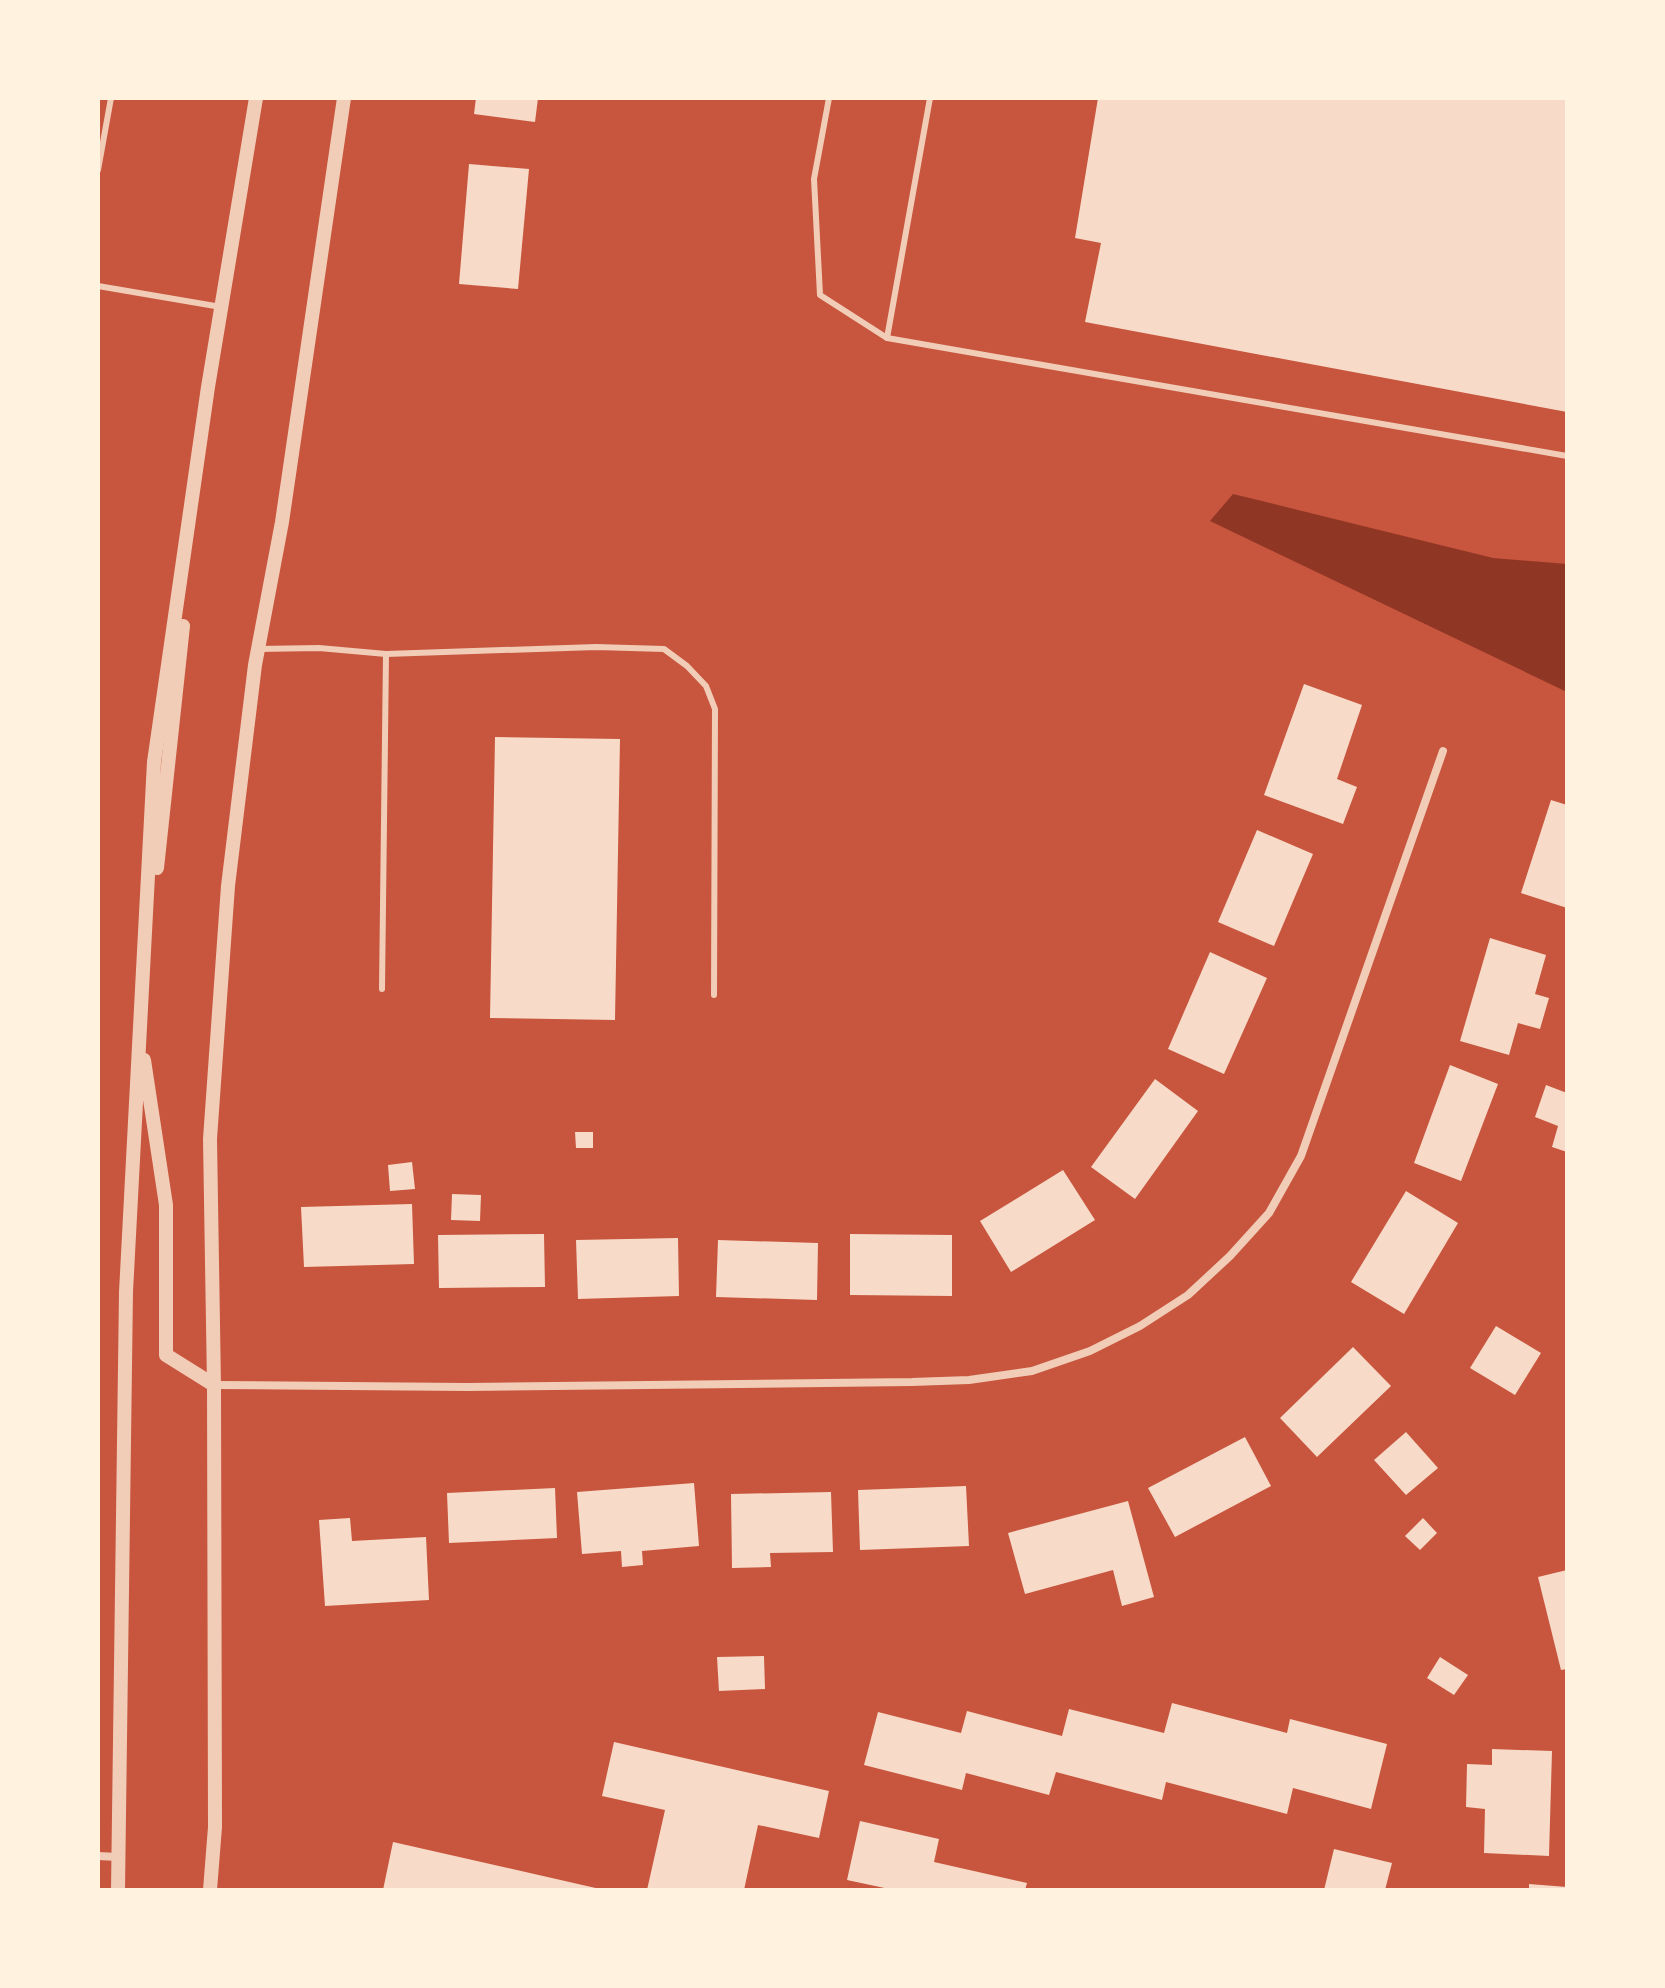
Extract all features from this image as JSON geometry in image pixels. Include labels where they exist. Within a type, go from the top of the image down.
[{"type":"street","points":[[118,1890],[126,1292],[140,1030],[208,387],[256,98]]},
{"type":"street","points":[[210,1890],[215,1827],[210,1139],[228,886],[257,649],[282,522],[344,98]]},
{"type":"street","points":[[140,1030],[166,1205],[166,1355],[214,1385],[484,1387],[912,1382],[969,1380],[1032,1371],[1090,1351],[1140,1326],[1188,1295],[1230,1256],[1269,1213],[1301,1156],[1443,751]]},
{"type":"street","points":[[98,1856],[118,1857]]},
{"type":"lane","points":[[98,170],[111,98]]},
{"type":"lane","points":[[829,98],[814,179],[820,295],[887,338],[1567,456]]},
{"type":"lane","points":[[887,338],[930,98]]},
{"type":"lane","points":[[98,286],[221,307]]},
{"type":"lane","points":[[257,649],[319,648],[386,654],[596,647],[664,649],[687,666],[706,686],[715,709],[714,995]]},
{"type":"lane","points":[[382,989],[386,654]]},
{"type":"shaded area","points":[[1233,494],[1493,558],[1567,564],[1567,692],[1210,521]]},
{"type":"building","points":[[476,98],[538,98],[535,122],[474,114]]},
{"type":"building","points":[[1098,98],[1567,98],[1567,412],[1085,322],[1101,243],[1075,238]]},
{"type":"building","points":[[469,164],[529,169],[518,289],[459,284]]},
{"type":"building","points":[[1304,684],[1362,705],[1337,779],[1357,787],[1343,824],[1264,795]]},
{"type":"building","points":[[495,737],[620,739],[615,1020],[490,1018]]},
{"type":"building","points":[[1551,800],[1567,805],[1567,908],[1521,893]]},
{"type":"building","points":[[1257,830],[1313,854],[1274,946],[1218,922]]},
{"type":"building","points":[[1490,938],[1546,955],[1535,994],[1549,998],[1540,1029],[1518,1023],[1509,1055],[1460,1041]]},
{"type":"building","points":[[1210,952],[1267,978],[1224,1074],[1168,1049]]},
{"type":"building","points":[[1450,1065],[1498,1084],[1461,1181],[1414,1163]]},
{"type":"building","points":[[1155,1079],[1198,1111],[1135,1199],[1091,1167]]},
{"type":"building","points":[[1546,1085],[1567,1093],[1567,1152],[1552,1147],[1558,1126],[1535,1117]]},
{"type":"building","points":[[575,1132],[593,1132],[593,1148],[576,1148]]},
{"type":"building","points":[[412,1162],[415,1189],[390,1191],[388,1165]]},
{"type":"building","points":[[1063,1170],[1095,1220],[1011,1272],[980,1221]]},
{"type":"building","points":[[1406,1191],[1458,1223],[1404,1314],[1351,1282]]},
{"type":"building","points":[[452,1194],[481,1195],[480,1221],[451,1220]]},
{"type":"building","points":[[412,1204],[414,1264],[304,1267],[301,1207]]},
{"type":"building","points":[[544,1234],[545,1287],[439,1288],[438,1235]]},
{"type":"building","points":[[850,1234],[952,1235],[952,1296],[850,1295]]},
{"type":"building","points":[[678,1238],[679,1296],[578,1299],[576,1240]]},
{"type":"building","points":[[718,1240],[818,1243],[817,1300],[716,1297]]},
{"type":"building","points":[[1496,1326],[1541,1353],[1515,1395],[1470,1368]]},
{"type":"building","points":[[1353,1347],[1391,1386],[1317,1457],[1280,1418]]},
{"type":"building","points":[[1406,1432],[1438,1468],[1406,1495],[1374,1460]]},
{"type":"building","points":[[1245,1437],[1271,1486],[1175,1537],[1148,1488]]},
{"type":"building","points":[[694,1483],[699,1546],[642,1551],[643,1565],[622,1567],[621,1551],[582,1554],[577,1492]]},
{"type":"building","points":[[966,1486],[969,1546],[860,1550],[858,1490]]},
{"type":"building","points":[[555,1488],[557,1538],[449,1543],[447,1493]]},
{"type":"building","points":[[831,1492],[833,1552],[770,1553],[771,1567],[732,1568],[731,1494]]},
{"type":"building","points":[[1128,1501],[1154,1597],[1122,1606],[1113,1570],[1025,1594],[1008,1533]]},
{"type":"building","points":[[350,1518],[352,1541],[426,1537],[429,1600],[325,1606],[319,1520]]},
{"type":"building","points":[[1423,1518],[1437,1533],[1420,1550],[1405,1536]]},
{"type":"building","points":[[1567,1570],[1567,1669],[1561,1670],[1538,1577]]},
{"type":"building","points":[[764,1656],[765,1689],[719,1691],[717,1657]]},
{"type":"building","points":[[1440,1657],[1468,1675],[1454,1695],[1427,1678]]},
{"type":"building","points":[[1172,1703],[1287,1733],[1290,1719],[1387,1744],[1371,1809],[1293,1788],[1287,1814],[1166,1782],[1162,1800],[1056,1772],[1049,1795],[966,1773],[962,1790],[864,1765],[878,1712],[961,1733],[967,1711],[1062,1736],[1069,1709],[1164,1733]]},
{"type":"building","points":[[614,1742],[829,1791],[819,1838],[758,1825],[744,1890],[647,1890],[665,1810],[602,1796]]},
{"type":"building","points":[[1492,1749],[1552,1751],[1549,1856],[1484,1853],[1485,1809],[1466,1807],[1467,1764],[1492,1765]]},
{"type":"building","points":[[860,1821],[939,1839],[934,1862],[1027,1883],[1025,1890],[894,1890],[847,1880]]},
{"type":"building","points":[[393,1842],[600,1889],[600,1890],[383,1890]]},
{"type":"building","points":[[1334,1849],[1392,1863],[1385,1890],[1324,1890]]},
{"type":"building","points":[[1529,1884],[1567,1887],[1567,1890],[1529,1890]]}]
